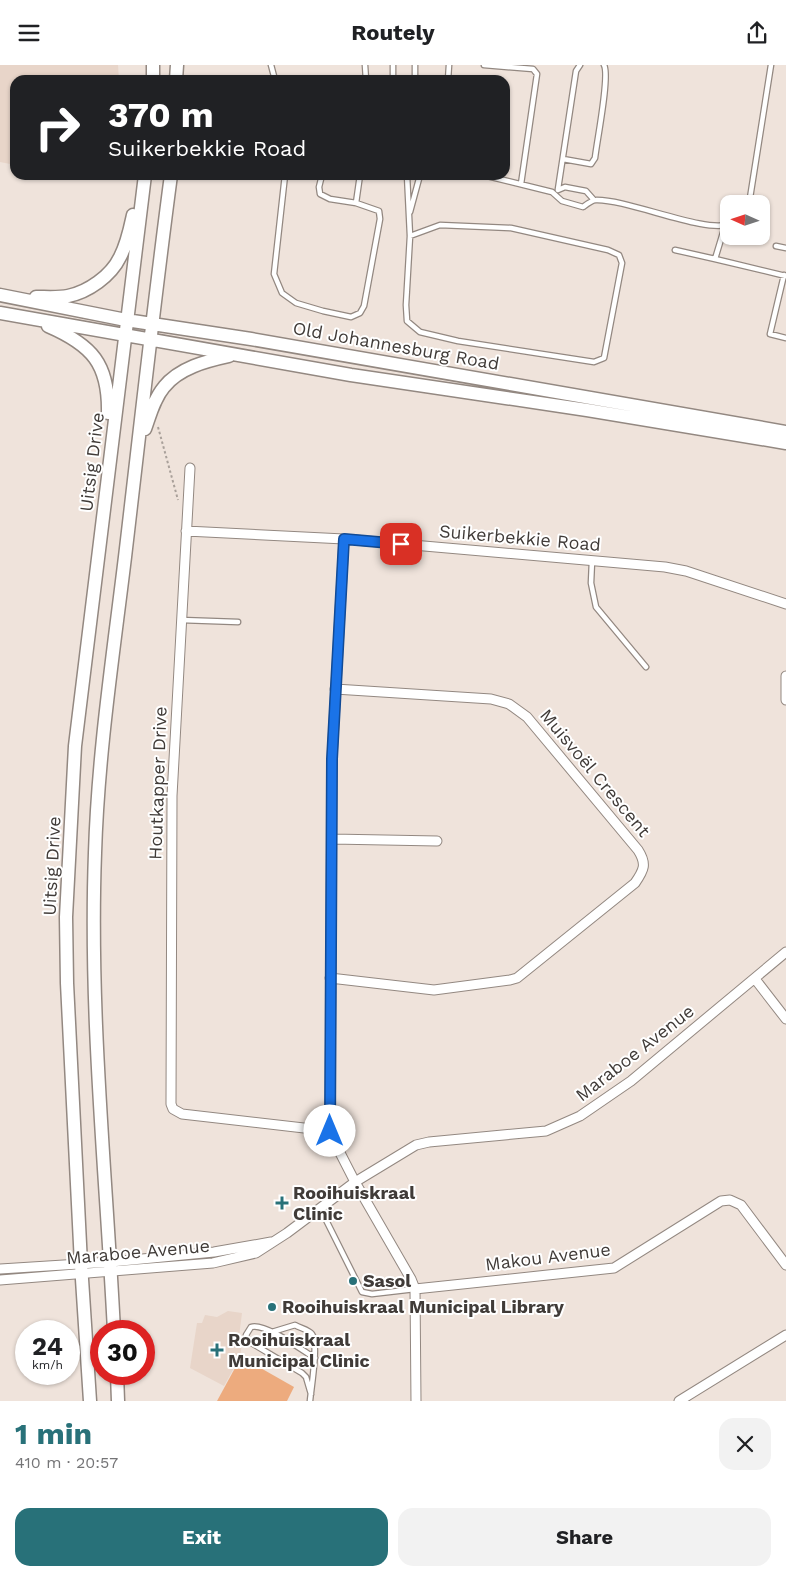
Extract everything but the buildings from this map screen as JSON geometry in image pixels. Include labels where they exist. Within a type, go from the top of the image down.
[{"type":"main road","points":[[14,298],[66,296],[84,290],[102,279],[114,266],[124,248],[144,180]]},
{"type":"main road","name":"Uitsig Drive","points":[[90,1401],[81,1269],[67,983],[66,917],[75,746],[144,180]]},
{"type":"main road","points":[[113,1320],[95,1023],[93,938],[95,851],[102,749],[151,323],[170,180]]},
{"type":"main road","name":"Old Johannesburg Road","points":[[0,295],[126,320],[251,339],[786,432]]},
{"type":"main road","name":"Old Johannesburg Road","points":[[0,313],[351,375],[586,410],[786,443]]},
{"type":"main road","points":[[16,315],[70,336],[88,350],[100,364],[106,382],[108,397],[107,480]]},
{"type":"main road","points":[[138,449],[153,407],[164,387],[181,373],[201,363],[236,355]]},
{"type":"main road","points":[[117,1385],[118,1401]]},
{"type":"street","name":"Houtkapper Drive","points":[[190,468],[172,796],[170,1099],[173,1109],[182,1114],[330,1131]]},
{"type":"street","name":"Suikerbekkie Road","points":[[186,531],[344,539],[665,567],[686,571],[786,604]]},
{"type":"street","points":[[344,539],[332,759],[330,1131],[355,1182],[415,1289],[416,1401]]},
{"type":"street","points":[[786,675],[786,700]]},
{"type":"street","name":"Muisvoël Crescent","points":[[330,978],[434,990],[517,978],[635,883],[643,872],[644,861],[638,850],[527,717],[509,704],[491,699],[335,689]]},
{"type":"street","points":[[332,839],[437,841]]},
{"type":"street","name":"Maraboe Avenue","points":[[0,1269],[111,1267],[214,1253],[274,1241],[355,1182],[416,1145],[546,1131],[580,1116],[631,1081],[786,952]]},
{"type":"street","points":[[755,979],[786,1019]]},
{"type":"street","name":"Makou Avenue","points":[[415,1289],[614,1268],[720,1201],[730,1200],[741,1205],[786,1265]]},
{"type":"street","name":"Maraboe Avenue","points":[[0,1280],[81,1269]]},
{"type":"street","points":[[679,1401],[786,1335]]},
{"type":"lane","points":[[484,65],[533,69],[537,75],[521,184]]},
{"type":"lane","points":[[558,189],[576,71],[580,65]]},
{"type":"lane","points":[[563,159],[591,164],[595,158],[606,83],[607,70],[604,65]]},
{"type":"lane","points":[[750,195],[771,65]]},
{"type":"lane","points":[[285,180],[274,273],[282,293],[296,303],[351,317],[360,313],[364,306],[380,219],[379,211],[356,203],[330,199],[320,194],[321,180]]},
{"type":"lane","points":[[356,203],[359,180]]},
{"type":"lane","points":[[407,180],[410,236],[406,305],[407,321],[420,333],[458,341],[594,362],[604,358],[622,263],[619,255],[608,250],[511,227],[440,225],[410,236]]},
{"type":"lane","points":[[408,218],[419,180]]},
{"type":"lane","points":[[504,180],[552,192],[562,201],[583,207],[594,200]]},
{"type":"lane","points":[[552,192],[565,187],[586,191],[594,200],[622,204],[710,225],[720,225]]},
{"type":"lane","points":[[715,259],[720,245]]},
{"type":"lane","points":[[776,245],[786,248]]},
{"type":"lane","points":[[675,250],[785,276],[770,334],[786,338]]},
{"type":"lane","points":[[592,561],[591,583],[596,607],[646,667]]},
{"type":"lane","points":[[181,620],[238,622]]},
{"type":"lane","points":[[320,1208],[362,1292],[372,1294],[415,1289]]},
{"type":"lane","points":[[311,1394],[306,1377],[302,1373],[248,1341],[246,1337],[254,1325],[272,1332],[314,1358]]},
{"type":"lane","points":[[272,1332],[292,1325],[310,1332],[314,1338],[310,1401]]},
{"type":"path","points":[[158,426],[178,502]]},
{"type":"shaded area","points":[[0,65],[118,65],[119,75],[10,75],[10,164],[0,162]]},
{"type":"shaded area","name":"Rooihuiskraal Municipal Clinic","points":[[228,1311],[242,1313],[239,1337],[242,1344],[240,1357],[224,1386],[190,1368],[197,1323],[202,1323],[205,1315],[217,1317]]},
{"type":"shaded area","points":[[241,1357],[294,1387],[287,1401],[217,1401]]},
{"type":"place","name":"Rooihuiskraal Clinic","points":[[282,1203]]},
{"type":"place","name":"Sasol","points":[[353,1281]]},
{"type":"place","name":"Rooihuiskraal Municipal Library","points":[[272,1307]]},
{"type":"place","name":"Rooihuiskraal Municipal Clinic","points":[[217,1350]]},
{"type":"route","points":[[330,1131],[332,759],[344,539],[401,544]]}]
